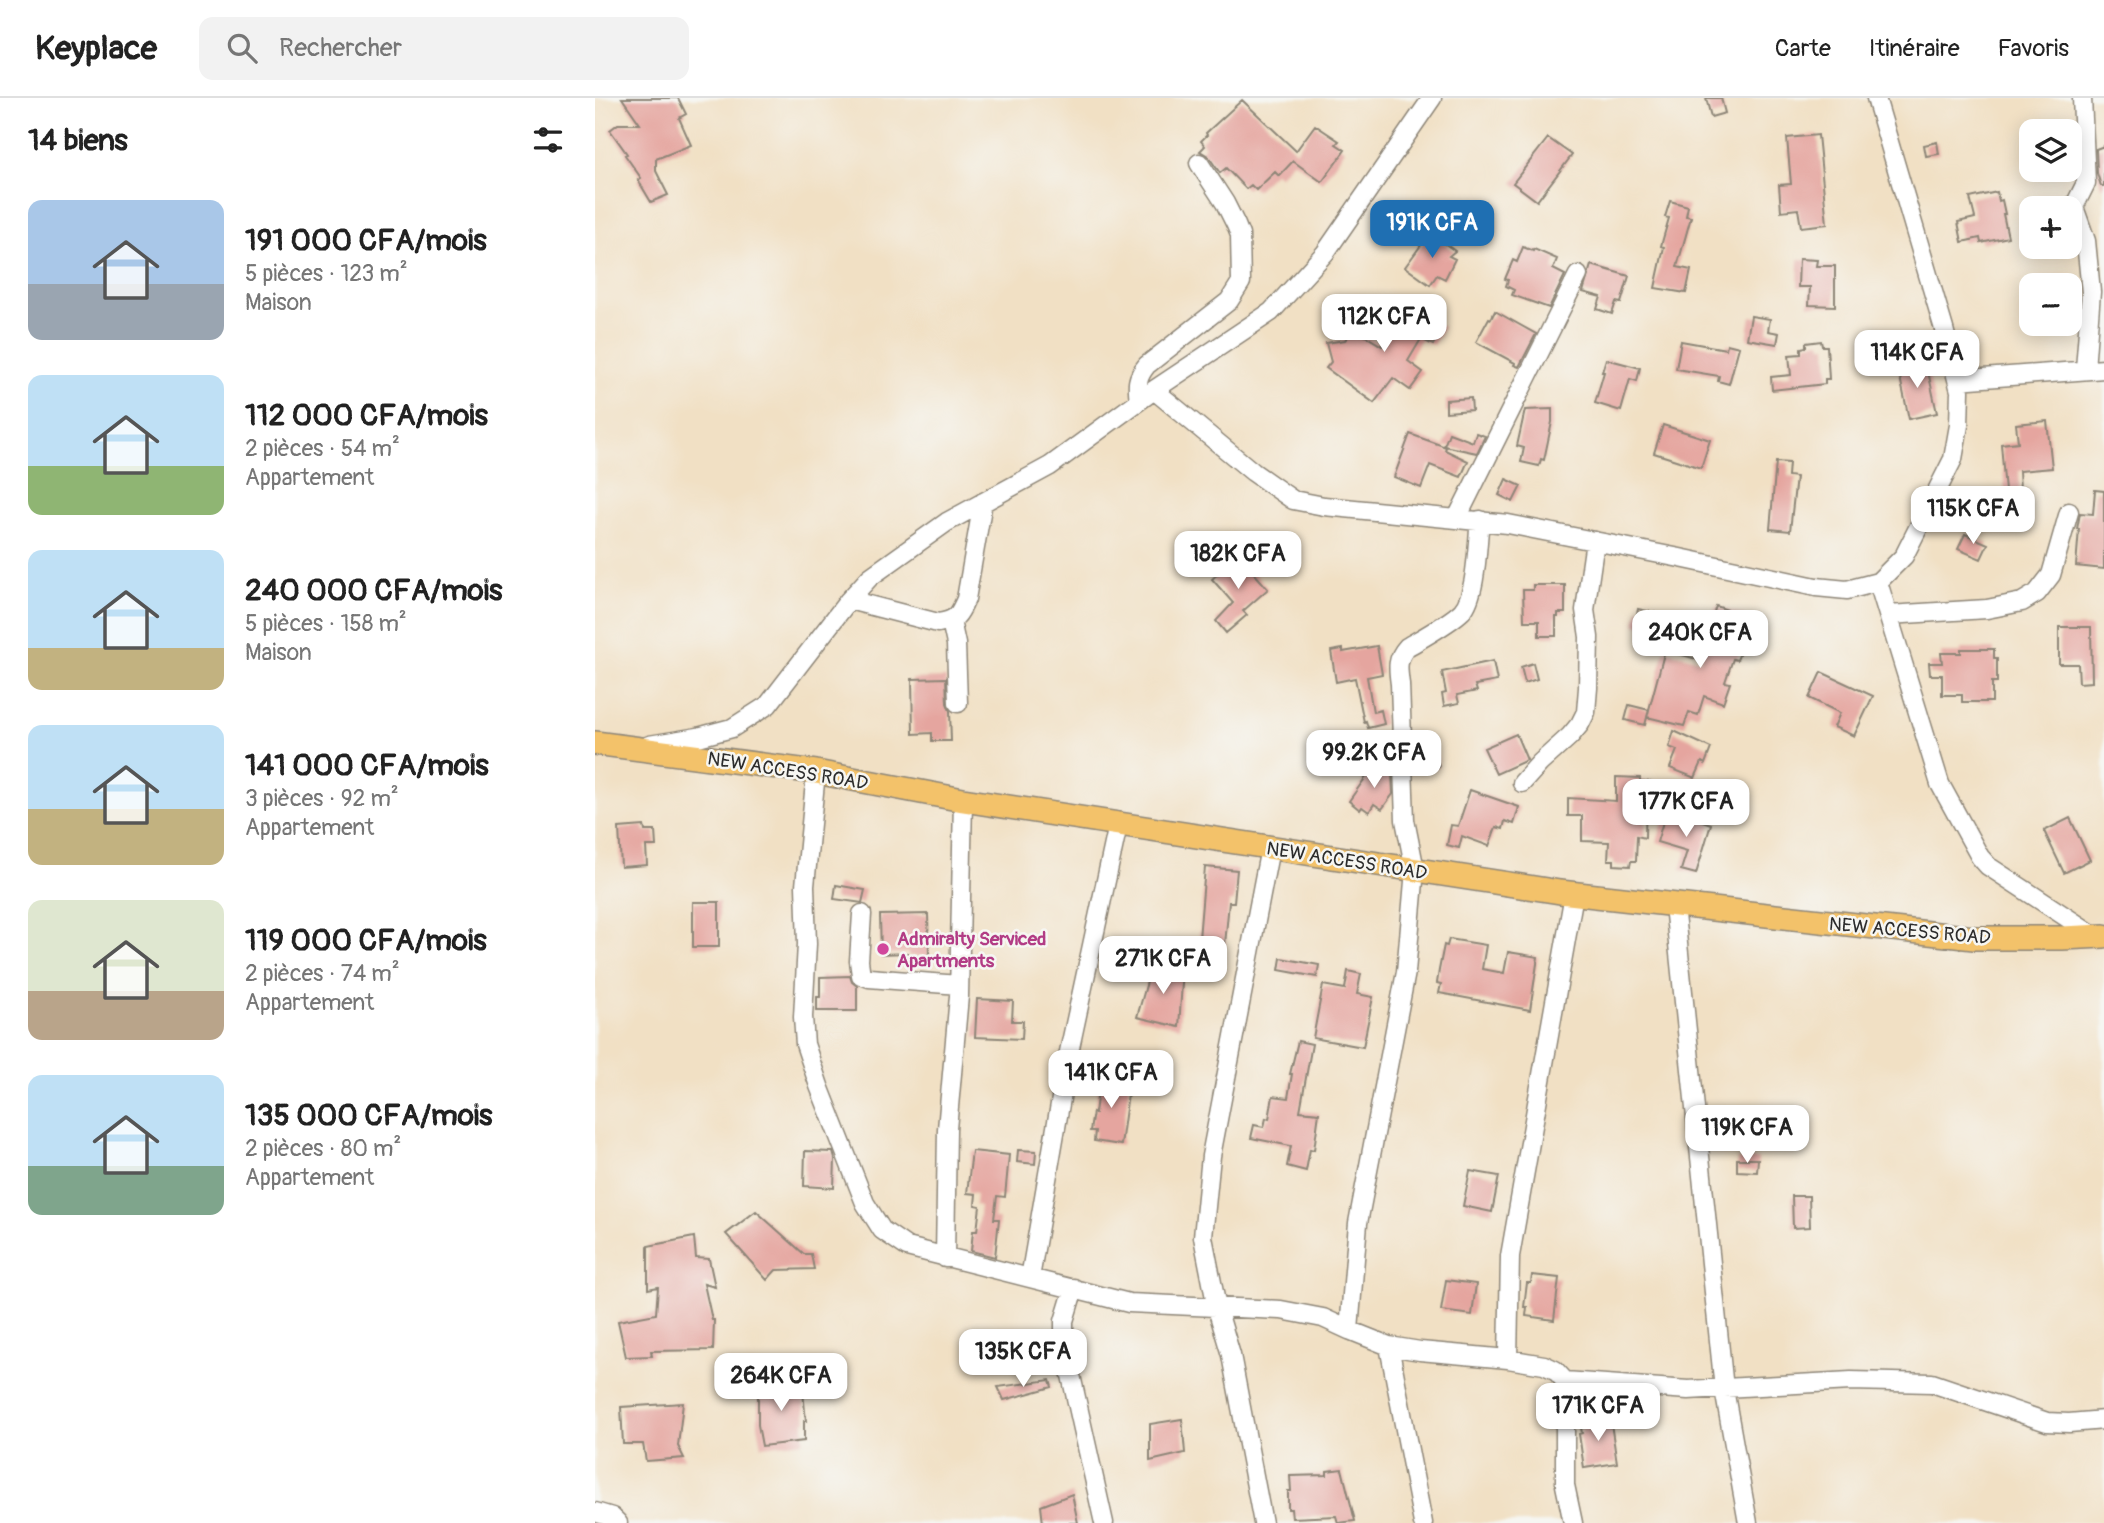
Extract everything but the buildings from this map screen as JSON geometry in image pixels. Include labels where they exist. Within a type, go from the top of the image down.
[{"type":"main road","name":"NEW ACCESS ROAD","points":[[595,743],[816,772],[963,800],[1118,825],[1574,894],[1974,938],[2100,936]]},
{"type":"street","points":[[635,747],[698,737],[732,727],[768,705],[870,577],[947,522],[1049,466],[1154,390],[1271,312],[1325,253],[1432,98]]},
{"type":"street","points":[[1154,390],[1253,472],[1293,500],[1324,506],[1480,520],[1816,587],[1847,590],[1878,582],[1903,556],[1953,459],[1959,425],[1960,391],[1876,98]]},
{"type":"street","points":[[2082,98],[2086,183],[2074,207],[2086,241],[2091,292],[2085,369]]},
{"type":"street","points":[[1139,401],[1138,376],[1147,365],[1229,302],[1241,282],[1240,235],[1225,203],[1199,163]]},
{"type":"street","points":[[1457,518],[1578,275]]},
{"type":"street","points":[[1957,380],[2104,369]]},
{"type":"street","points":[[849,600],[939,623],[951,621],[960,613],[967,599],[983,502]]},
{"type":"street","points":[[1888,615],[1987,608],[2022,602],[2037,593],[2051,575],[2070,512]]},
{"type":"street","points":[[1349,1330],[1358,1223],[1404,985],[1415,870],[1405,820],[1400,684],[1397,667],[1400,654],[1406,648],[1460,613],[1467,604],[1472,593],[1480,520]]},
{"type":"street","points":[[1522,783],[1570,736],[1580,724],[1585,712],[1589,637],[1585,610],[1595,541]]},
{"type":"street","points":[[1878,582],[1940,784],[1980,857],[1988,866],[2100,936]]},
{"type":"street","points":[[951,621],[956,643],[958,703]]},
{"type":"street","points":[[816,772],[805,886],[805,1044],[865,1203],[882,1230],[907,1247],[1129,1303],[1282,1310],[1323,1318],[1389,1346],[1544,1365],[1555,1370],[1565,1381],[1565,1485],[1573,1523]]},
{"type":"street","points":[[945,1258],[947,1129],[959,985],[963,800]]},
{"type":"street","points":[[1030,1278],[1069,1052],[1118,825]]},
{"type":"street","points":[[1263,1523],[1231,1355],[1217,1308],[1203,1237],[1206,1190],[1270,849]]},
{"type":"street","points":[[1508,1359],[1510,1256],[1574,894]]},
{"type":"street","points":[[1674,905],[1724,1389],[1748,1523]]},
{"type":"street","points":[[862,914],[860,975],[959,985]]},
{"type":"street","points":[[1074,1288],[1064,1321],[1064,1344],[1104,1523]]},
{"type":"street","points":[[1389,1346],[1423,1523]]},
{"type":"street","points":[[1565,1381],[1648,1388],[1724,1389],[1851,1381],[1932,1383],[2047,1422],[2104,1420]]},
{"type":"street","points":[[595,1512],[612,1517],[618,1523]]},
{"type":"place","name":"Admiralty Serviced Apartments","points":[[883,949]]}]
